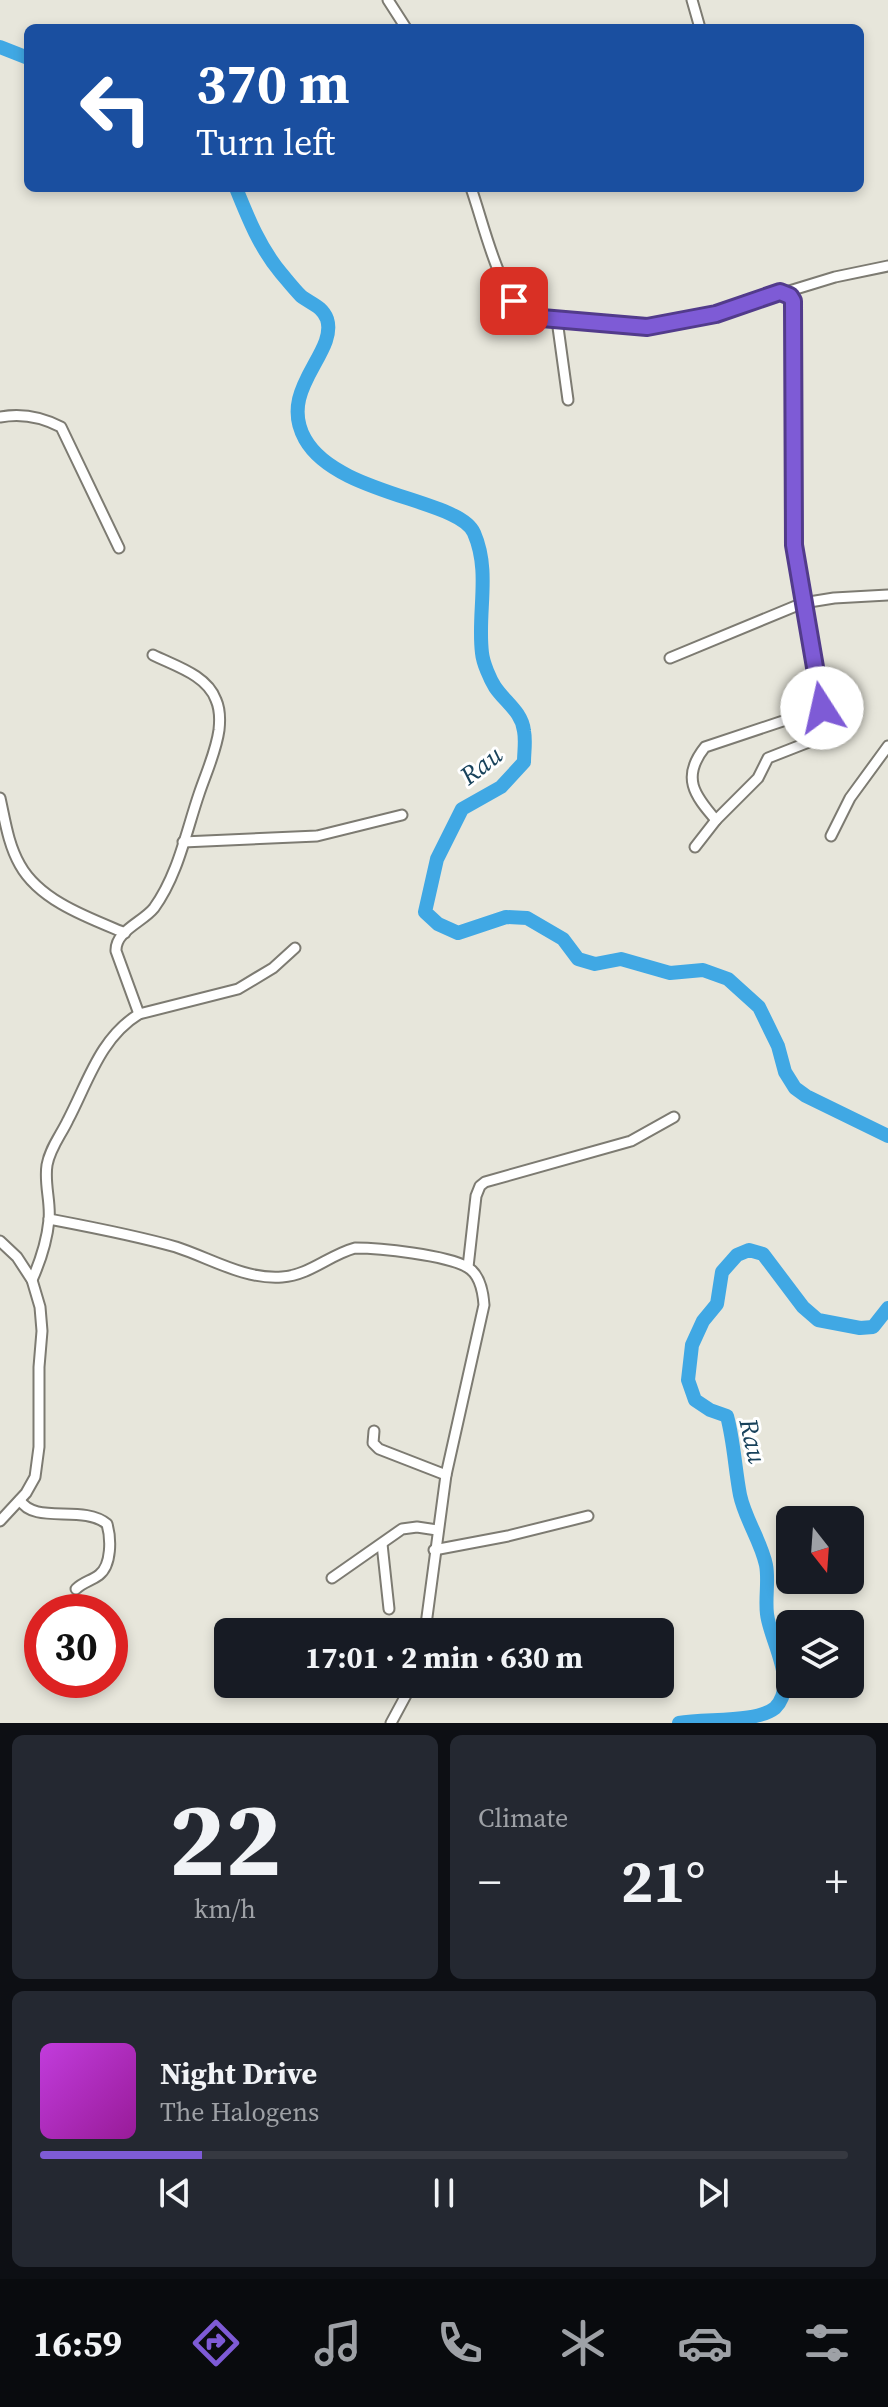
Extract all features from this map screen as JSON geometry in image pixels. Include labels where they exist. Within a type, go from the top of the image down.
[{"type":"street","points":[[388,0],[403,24]]},
{"type":"street","points":[[692,0],[699,24]]},
{"type":"street","points":[[472,192],[504,283],[514,301],[530,317],[647,327],[716,314],[780,292],[888,266]]},
{"type":"street","points":[[695,847],[716,820],[758,778],[768,758],[823,734],[825,730],[794,545],[793,301],[786,292]]},
{"type":"street","points":[[557,320],[568,400]]},
{"type":"street","points":[[0,417],[24,415],[51,421],[61,427],[119,548]]},
{"type":"street","points":[[670,658],[803,603],[888,595]]},
{"type":"street","points":[[139,1014],[116,951],[117,940],[152,911],[163,894],[214,752],[219,728],[219,712],[210,687],[196,676],[153,655]]},
{"type":"street","points":[[716,820],[695,796],[692,784],[692,768],[705,747],[822,708]]},
{"type":"street","points":[[831,836],[850,798],[888,746]]},
{"type":"street","points":[[0,798],[11,845],[21,867],[33,882],[55,900],[125,933]]},
{"type":"street","points":[[183,842],[304,838],[402,815]]},
{"type":"street","points":[[32,1280],[49,1219],[47,1165],[53,1146],[106,1043],[125,1023],[139,1014],[238,989],[265,974],[295,948]]},
{"type":"street","points":[[468,1267],[476,1196],[485,1182],[631,1141],[674,1117]]},
{"type":"street","points":[[49,1219],[176,1248],[265,1277],[297,1275],[342,1251],[355,1248],[443,1259],[468,1267],[479,1281],[484,1305],[446,1475],[427,1618]]},
{"type":"street","points":[[0,1241],[17,1257],[32,1280],[40,1307],[42,1331],[39,1447],[35,1477],[20,1500],[0,1521]]},
{"type":"street","points":[[374,1431],[373,1443],[379,1449],[446,1475]]},
{"type":"street","points":[[20,1500],[23,1506],[33,1511],[89,1515],[107,1524],[110,1539],[104,1569],[76,1589]]},
{"type":"street","points":[[434,1550],[588,1516]]},
{"type":"street","points":[[332,1578],[394,1533],[411,1527],[437,1530]]},
{"type":"street","points":[[382,1544],[389,1609]]},
{"type":"street","points":[[391,1723],[404,1698]]},
{"type":"waterway","name":"Rau","points":[[0,47],[24,56]]},
{"type":"waterway","name":"Rau","points":[[238,192],[255,232],[274,263],[298,293],[319,308],[327,319],[328,332],[324,345],[298,404],[298,421],[305,439],[321,458],[343,473],[446,512],[464,522],[474,533],[479,548],[483,578],[483,657],[495,687],[523,724],[524,762],[501,787],[462,809],[437,859],[425,912],[438,924],[458,933],[506,917],[527,918],[563,939],[578,959],[595,964],[621,959],[670,973],[703,970],[728,979],[759,1007],[778,1046],[785,1072],[795,1088],[888,1136]]},
{"type":"waterway","name":"Rau","points":[[679,1723],[767,1713],[782,1698],[784,1687],[781,1662],[767,1614],[766,1565],[740,1495],[727,1416],[695,1400],[688,1380],[692,1345],[703,1321],[717,1304],[722,1272],[737,1255],[749,1250],[763,1254],[803,1307],[818,1320],[860,1328],[873,1327],[888,1308]]},
{"type":"route","points":[[514,301],[530,317],[647,327],[716,314],[780,292],[790,296],[793,301],[794,545],[822,708]]}]
